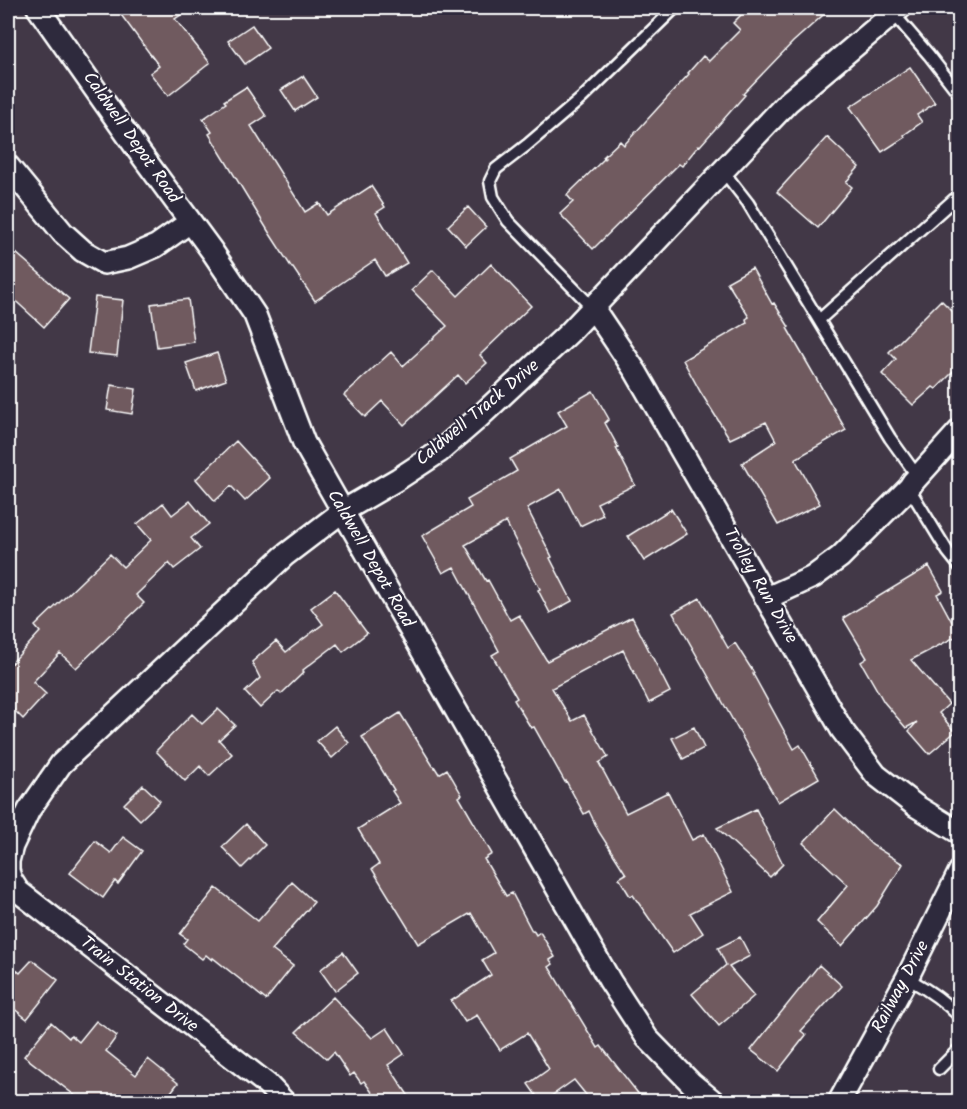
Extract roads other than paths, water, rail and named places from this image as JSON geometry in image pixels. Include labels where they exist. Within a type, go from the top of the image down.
[{"type":"street","name":"Caldwell Depot Road","points":[[38,8],[255,315],[304,443],[610,981],[647,1038],[692,1084],[714,1101]]},
{"type":"street","name":"Caldwell Track Drive","points":[[8,861],[12,846],[29,810],[62,764],[285,556],[343,511],[439,452],[476,420],[569,333],[788,102],[896,10]]},
{"type":"street","points":[[8,166],[63,233],[83,251],[104,263],[128,258],[156,246],[190,222]]},
{"type":"street","name":"Trolley Run Drive","points":[[593,308],[636,372],[842,730],[876,775],[916,806],[960,832]]},
{"type":"street","points":[[767,598],[813,577],[840,557],[913,483],[960,430]]},
{"type":"street","name":"Train Station Drive","points":[[8,861],[11,880],[18,891],[267,1084],[284,1101]]},
{"type":"street","name":"Railway Drive","points":[[839,1101],[907,978],[960,871]]},
{"type":"lane","points":[[593,308],[508,221],[494,197],[490,181],[496,169],[582,98],[675,8]]},
{"type":"lane","points":[[896,10],[960,95]]},
{"type":"lane","points":[[723,171],[748,203],[890,438],[948,552],[960,567]]},
{"type":"lane","points":[[819,320],[960,194]]},
{"type":"lane","points":[[907,978],[930,991],[960,1017]]},
{"type":"lane","points":[[939,1069],[960,1048]]}]
